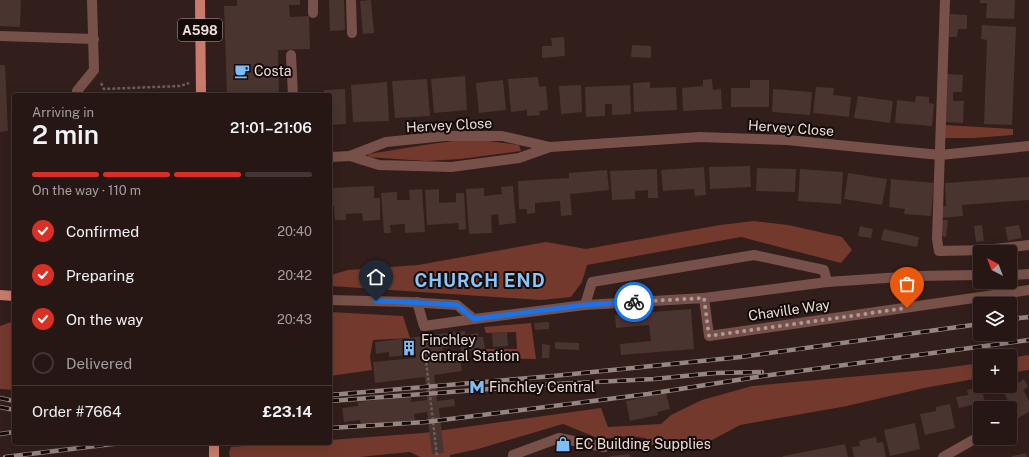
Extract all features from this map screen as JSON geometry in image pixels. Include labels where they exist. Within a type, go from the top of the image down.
[{"type":"main road","name":"A598","points":[[200,0],[201,93]]},
{"type":"main road","points":[[0,295],[12,296]]},
{"type":"main road","points":[[214,445],[214,457]]},
{"type":"street","points":[[77,93],[77,90],[94,70],[92,0]]},
{"type":"street","points":[[313,0],[313,13]]},
{"type":"street","points":[[351,0],[352,33]]},
{"type":"street","points":[[945,0],[936,238],[939,250],[985,250],[1029,245]]},
{"type":"street","points":[[0,36],[94,39]]},
{"type":"street","points":[[291,55],[293,93]]},
{"type":"street","name":"Hervey Close","points":[[332,157],[350,156],[386,142],[445,136],[502,136],[550,147]]},
{"type":"street","name":"Hervey Close","points":[[350,156],[379,165],[451,167],[519,158],[550,147],[700,137],[786,140],[940,155],[1029,146]]},
{"type":"street","name":"Chaville Way","points":[[585,305],[592,282],[754,255],[824,270],[827,282],[916,276],[973,275]]},
{"type":"street","points":[[1017,275],[1029,274]]},
{"type":"street","points":[[417,302],[424,326],[585,305],[704,298],[827,282]]},
{"type":"street","name":"Chaville Way","points":[[704,298],[709,336],[1029,290]]},
{"type":"street","points":[[332,300],[417,302],[457,305],[474,319]]},
{"type":"street","points":[[513,457],[513,455],[559,438],[604,447]]},
{"type":"street","points":[[943,457],[973,440]]},
{"type":"path","points":[[94,70],[104,89],[118,90],[180,86],[200,80]]},
{"type":"path","points":[[422,336],[437,455]]},
{"type":"shaded area","points":[[945,125],[1013,129],[1013,135],[974,138],[944,138]]},
{"type":"shaded area","points":[[453,141],[488,141],[519,145],[521,151],[460,159],[426,161],[368,157],[369,154]]},
{"type":"shaded area","points":[[754,221],[788,225],[842,237],[852,250],[841,263],[741,237],[587,265],[582,282],[571,297],[541,300],[332,286],[332,275],[348,270],[418,265],[546,242],[586,249],[720,225]]},
{"type":"shaded area","points":[[332,312],[403,316],[410,338],[373,340],[370,357],[372,370],[332,376]]},
{"type":"shaded area","points":[[12,322],[12,390],[0,389],[0,326]]},
{"type":"shaded area","points":[[531,323],[536,359],[486,358],[485,349],[517,349],[516,332],[486,333],[484,327]]},
{"type":"shaded area","points":[[1029,355],[1029,370],[1017,372],[1017,357]]},
{"type":"shaded area","points":[[973,364],[973,379],[924,388],[847,406],[740,425],[712,440],[672,447],[652,445],[645,438],[630,436],[600,439],[563,424],[478,449],[450,455],[450,457],[420,457],[410,452],[359,457],[230,457],[229,453],[231,447],[258,445],[332,445],[332,440],[423,433],[601,408],[608,427],[661,424],[671,415],[702,400],[752,386],[937,369]]},
{"type":"building","points":[[0,0],[21,0],[20,27],[0,26]]},
{"type":"building","points":[[237,0],[300,0],[300,5],[289,5],[290,17],[309,16],[310,49],[278,50],[279,93],[227,93],[224,6],[237,6]]},
{"type":"building","points":[[329,0],[344,0],[345,30],[330,31]]},
{"type":"building","points":[[371,0],[374,33],[363,34],[360,1]]},
{"type":"building","points":[[980,0],[1015,0],[1014,19],[986,18],[987,3],[980,3]]},
{"type":"building","points":[[950,14],[967,15],[967,29],[958,29],[957,37],[949,37]]},
{"type":"building","points":[[982,25],[1016,27],[1012,125],[984,124],[987,40],[981,39]]},
{"type":"building","points":[[564,37],[565,56],[542,58],[542,46],[552,46],[551,38]]},
{"type":"building","points":[[632,45],[651,46],[651,58],[631,57]]},
{"type":"building","points":[[0,65],[5,65],[8,131],[0,132]]},
{"type":"building","points":[[947,74],[963,75],[962,92],[953,92],[953,101],[964,101],[963,123],[944,122]]},
{"type":"building","points":[[465,76],[467,110],[434,113],[431,79]]},
{"type":"building","points":[[538,77],[539,87],[546,86],[548,110],[539,111],[540,115],[527,116],[527,110],[511,112],[508,79]]},
{"type":"building","points":[[427,79],[430,116],[395,118],[392,81]]},
{"type":"building","points":[[712,79],[713,90],[721,89],[722,109],[683,111],[682,88],[703,86],[703,80]]},
{"type":"building","points":[[503,80],[506,110],[479,113],[476,83]]},
{"type":"building","points":[[750,80],[769,80],[769,107],[731,107],[731,88],[750,88]]},
{"type":"building","points":[[387,82],[389,121],[353,122],[351,85]]},
{"type":"building","points":[[650,82],[650,88],[676,87],[677,110],[634,112],[633,83]]},
{"type":"building","points":[[581,85],[582,112],[561,114],[559,86]]},
{"type":"building","points":[[630,85],[631,114],[612,115],[612,104],[605,104],[605,116],[586,117],[585,87]]},
{"type":"building","points":[[816,87],[834,88],[833,95],[851,97],[849,117],[813,113]]},
{"type":"building","points":[[345,89],[346,124],[332,125],[332,93],[324,93],[324,90]]},
{"type":"building","points":[[773,89],[812,92],[810,115],[772,112]]},
{"type":"building","points":[[858,96],[893,101],[890,123],[854,118]]},
{"type":"building","points":[[916,96],[929,97],[929,103],[934,104],[932,126],[895,123],[897,100],[915,102]]},
{"type":"building","points":[[750,166],[751,187],[710,189],[709,167]]},
{"type":"building","points":[[704,167],[706,195],[695,196],[694,189],[663,191],[661,170]]},
{"type":"building","points":[[757,168],[796,169],[795,192],[756,191]]},
{"type":"building","points":[[657,169],[658,198],[648,198],[648,190],[635,191],[635,199],[612,200],[610,171]]},
{"type":"building","points":[[800,169],[843,172],[841,204],[798,201]]},
{"type":"building","points":[[607,170],[609,190],[570,194],[572,215],[561,216],[560,201],[535,203],[535,213],[527,214],[527,209],[519,209],[518,181],[569,178],[569,173]]},
{"type":"building","points":[[848,173],[887,179],[882,205],[844,199]]},
{"type":"building","points":[[1029,177],[1029,200],[962,205],[963,216],[941,218],[941,206],[946,206],[945,183]]},
{"type":"building","points":[[891,179],[934,183],[931,216],[904,214],[905,209],[889,207]]},
{"type":"building","points":[[374,186],[374,198],[380,198],[380,220],[363,221],[362,213],[346,214],[346,220],[335,220],[334,206],[332,206],[332,188]]},
{"type":"building","points":[[513,186],[516,223],[499,225],[498,214],[491,215],[492,233],[469,234],[466,189],[484,188],[484,196],[502,194],[501,187]]},
{"type":"building","points":[[422,189],[425,232],[405,233],[405,224],[390,225],[391,233],[384,233],[381,193],[397,192],[397,200],[410,200],[409,190]]},
{"type":"building","points":[[439,189],[439,203],[456,202],[456,193],[464,193],[466,229],[459,230],[458,223],[427,225],[425,190]]},
{"type":"building","points":[[942,220],[948,220],[946,237],[940,236]]},
{"type":"building","points":[[982,225],[984,241],[976,242],[974,226]]},
{"type":"building","points":[[1019,225],[1022,238],[1008,241],[1005,227]]},
{"type":"building","points":[[860,226],[873,229],[871,238],[858,236]]},
{"type":"building","points":[[884,229],[919,237],[917,247],[881,240]]},
{"type":"building","points":[[691,309],[694,349],[621,355],[620,344],[651,341],[649,325],[616,328],[615,315]]},
{"type":"building","points":[[549,322],[549,329],[535,330],[534,323]]},
{"type":"building","points":[[465,331],[465,335],[478,333],[478,337],[483,337],[485,349],[461,352],[461,346],[442,348],[442,353],[459,351],[462,371],[434,375],[437,401],[454,399],[455,406],[439,408],[444,453],[432,454],[427,412],[414,414],[415,420],[361,426],[360,420],[344,422],[342,408],[358,406],[358,402],[411,396],[411,402],[427,400],[425,377],[375,383],[373,362],[416,358],[416,354],[389,357],[389,352],[376,354],[375,342]]},
{"type":"building","points":[[507,332],[508,346],[493,347],[492,333]]},
{"type":"building","points":[[555,342],[579,343],[579,350],[555,349]]},
{"type":"building","points":[[542,344],[550,345],[549,358],[542,358]]},
{"type":"building","points":[[1024,379],[1028,387],[1023,390],[1029,401],[1029,412],[1018,418],[1017,401],[1008,401],[1004,393],[1017,393],[1017,383]]},
{"type":"building","points":[[973,389],[973,393],[983,393],[985,401],[973,401],[973,405],[959,408],[956,397],[968,395],[967,390]]},
{"type":"building","points":[[666,393],[670,409],[657,412],[658,415],[630,421],[626,401]]},
{"type":"building","points":[[950,404],[955,428],[925,435],[920,414],[936,411],[936,407]]},
{"type":"building","points":[[915,423],[920,449],[890,456],[884,430]]},
{"type":"building","points":[[876,437],[877,443],[883,442],[886,457],[854,457],[852,447],[860,446],[859,441]]},
{"type":"building","points":[[845,444],[848,457],[783,457],[783,456]]},
{"type":"building","points":[[1026,453],[1027,457],[1012,457],[1012,456]]},
{"type":"building","points":[[630,454],[630,457],[610,457],[610,456]]},
{"type":"railway","points":[[1017,318],[1029,317]]},
{"type":"railway","points":[[332,395],[553,376],[741,357],[973,325]]},
{"type":"railway","points":[[332,428],[426,422],[648,394],[763,376],[1029,340]]},
{"type":"railway","points":[[332,401],[556,384],[654,379],[715,373],[762,372]]},
{"type":"railway","points":[[0,398],[12,401]]},
{"type":"railway","points":[[0,407],[12,410]]},
{"type":"railway","points":[[0,434],[12,432]]},
{"type":"railway","points":[[5,457],[104,445]]},
{"type":"way so far","points":[[634,302],[704,298],[709,336],[907,308]]},
{"type":"place","name":"Costa","points":[[242,71]]},
{"type":"place","name":"Finchley Central Station","points":[[409,348]]},
{"type":"place","name":"Finchley Central","points":[[477,387]]},
{"type":"place","name":"EC Building Supplies","points":[[563,444]]},
{"type":"district","name":"CHURCH END","points":[[480,280]]},
{"type":"route","points":[[376,301],[457,305],[474,319],[585,305],[634,302]]}]
